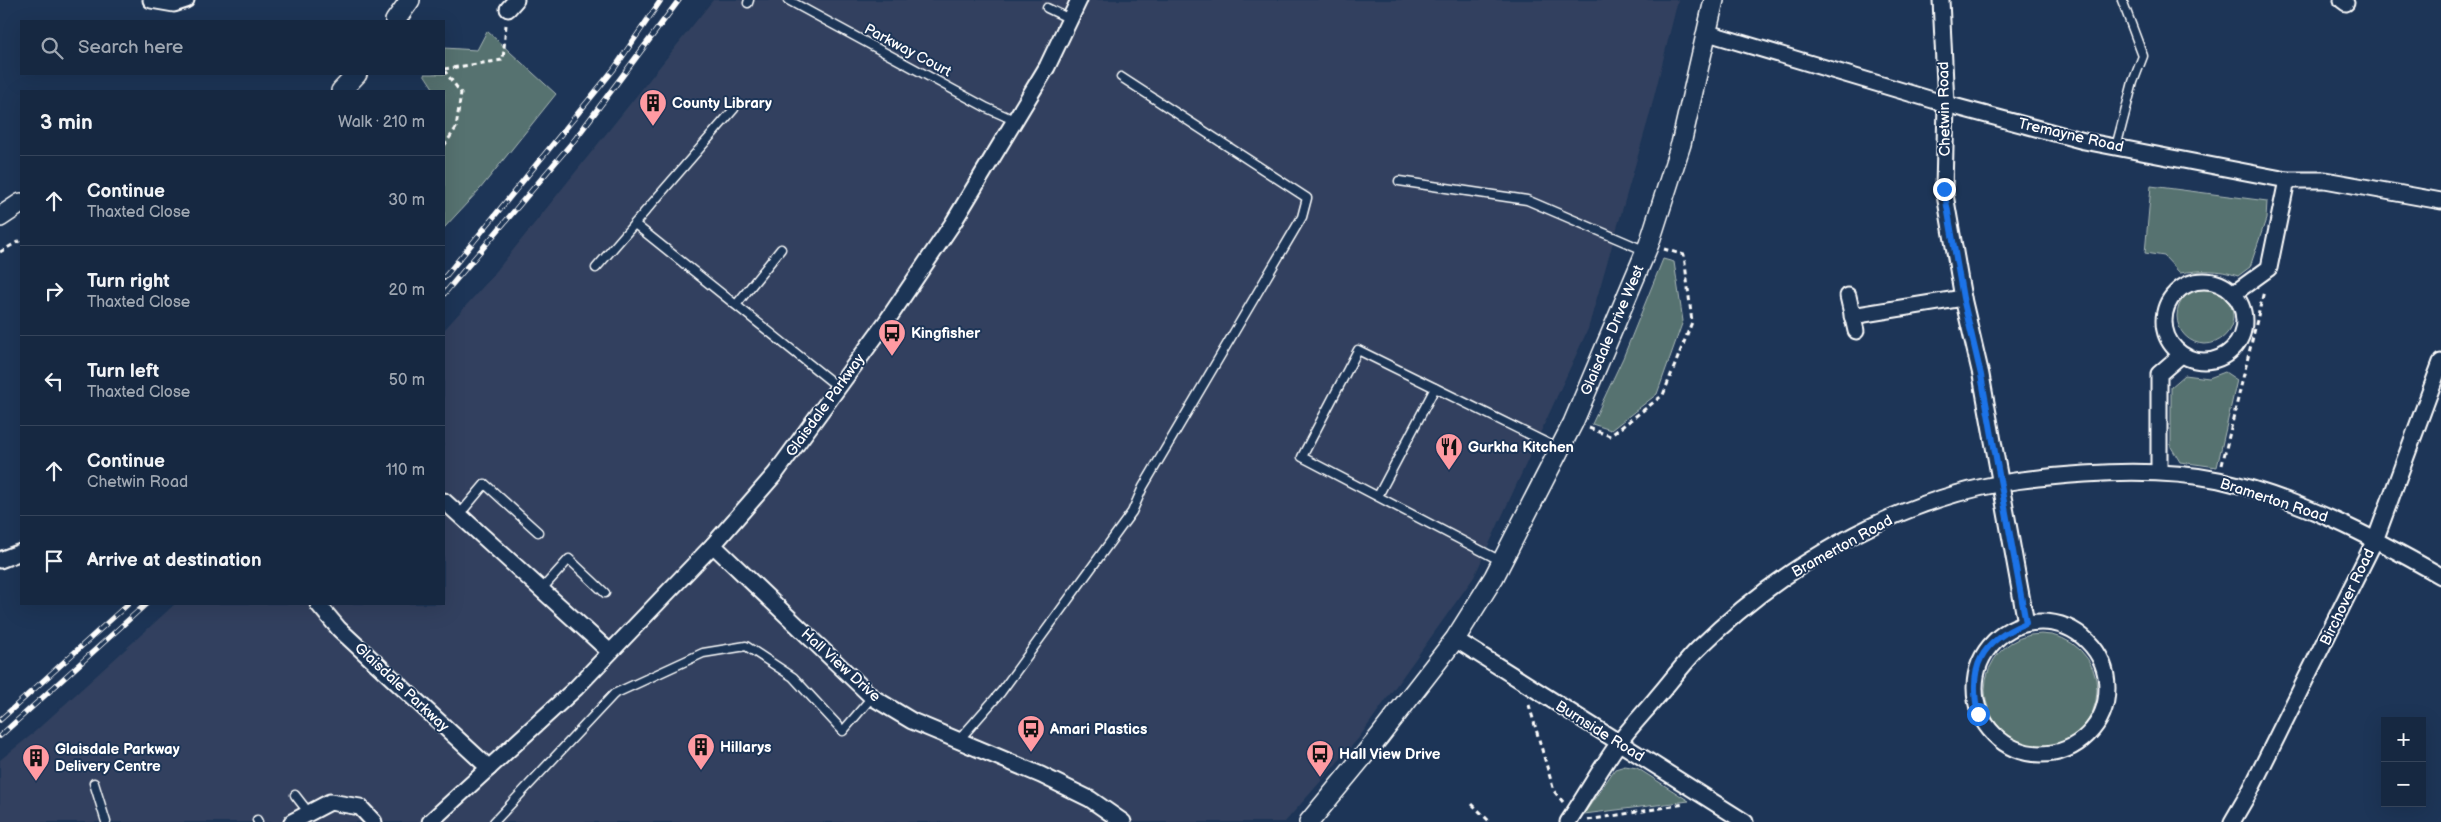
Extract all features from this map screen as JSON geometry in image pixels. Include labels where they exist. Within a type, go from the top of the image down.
[{"type":"street","points":[[151,0],[174,4],[186,0]]},
{"type":"street","points":[[397,20],[410,0]]},
{"type":"street","name":"Glaisdale Parkway","points":[[430,822],[576,688],[712,545],[775,474],[886,322],[953,222],[1016,121],[1047,66],[1079,0]]},
{"type":"street","name":"Glaisdale Drive West","points":[[1309,822],[1373,745],[1455,639],[1502,561],[1573,423],[1648,248],[1680,144],[1708,33],[1714,0]]},
{"type":"street","name":"Chetwin Road","points":[[1941,0],[1946,104],[1944,189],[1963,298],[1981,375],[2026,623]]},
{"type":"street","name":"Tremayne Road","points":[[1708,33],[1946,104],[2084,141],[2287,180],[2326,180],[2441,200]]},
{"type":"street","points":[[342,90],[357,75]]},
{"type":"street","points":[[2233,294],[2269,268],[2287,180]]},
{"type":"street","points":[[0,217],[20,204]]},
{"type":"street","points":[[2199,281],[2218,283],[2233,294],[2242,306],[2244,328],[2241,338],[2229,353],[2212,361],[2203,362],[2181,355],[2168,339],[2164,323],[2167,306],[2175,293],[2188,284],[2199,281]]},
{"type":"street","points":[[1848,296],[1854,323],[1963,298]]},
{"type":"street","points":[[2159,471],[2159,374],[2181,355]]},
{"type":"street","name":"Birchover Road","points":[[2232,822],[2255,782],[2376,538],[2441,362]]},
{"type":"street","name":"Bramerton Road","points":[[1570,818],[1619,743],[1697,651],[1741,609],[1796,570],[1851,537],[1938,499],[2000,483],[2044,476],[2159,471],[2218,480],[2315,511],[2376,538],[2441,576]]},
{"type":"street","points":[[445,502],[610,652]]},
{"type":"street","name":"Hall View Drive","points":[[712,545],[872,697],[912,721],[1041,775],[1090,800],[1123,822]]},
{"type":"street","points":[[0,560],[20,552]]},
{"type":"street","name":"Glaisdale Parkway","points":[[319,605],[340,629],[489,768]]},
{"type":"street","points":[[2050,622],[2072,629],[2091,643],[2103,663],[2108,686],[2105,709],[2090,733],[2072,748],[2050,755],[2026,754],[2005,745],[1988,730],[1978,714],[1974,691],[1977,668],[1988,647],[2005,632],[2026,623],[2050,622]]},
{"type":"street","name":"Burnside Road","points":[[1455,639],[1708,800],[1746,822]]},
{"type":"street","points":[[292,822],[330,802],[360,807],[374,822]]},
{"type":"lane","name":"Parkway Court","points":[[788,0],[987,108],[1016,121]]},
{"type":"lane","points":[[2116,147],[2133,82],[2143,56],[2122,0]]},
{"type":"lane","points":[[1047,8],[1070,18]]},
{"type":"lane","points":[[958,741],[1001,692],[1132,512],[1143,487],[1302,217],[1308,198],[1121,77]]},
{"type":"lane","points":[[596,268],[734,109]]},
{"type":"lane","points":[[1399,181],[1527,200],[1648,248]]},
{"type":"lane","points":[[636,224],[838,388]]},
{"type":"lane","points":[[736,305],[781,250]]},
{"type":"lane","points":[[1502,561],[1302,457],[1304,453],[1358,350],[1559,449]]},
{"type":"lane","points":[[1378,496],[1435,388]]},
{"type":"lane","points":[[459,515],[485,484],[538,532]]},
{"type":"lane","points":[[541,590],[569,559],[604,593]]},
{"type":"lane","points":[[494,822],[614,694],[703,654],[746,646],[792,678],[843,731],[872,697]]},
{"type":"lane","points":[[94,783],[106,822]]},
{"type":"lane","points":[[295,795],[309,813]]},
{"type":"path","points":[[445,69],[503,60],[512,5]]},
{"type":"path","points":[[445,70],[461,93],[456,128],[445,144]]},
{"type":"path","points":[[0,252],[20,241]]},
{"type":"path","points":[[1573,423],[1610,436],[1664,396],[1692,322],[1684,256],[1648,248]]},
{"type":"path","points":[[2218,480],[2269,268]]},
{"type":"path","points":[[1515,677],[1531,708],[1554,791],[1570,818],[1582,822],[1708,800]]},
{"type":"path","points":[[1472,804],[1490,822]]},
{"type":"shaded area","points":[[713,0],[1678,0],[1649,117],[1588,329],[1474,577],[1358,739],[1285,822],[0,822],[0,760],[30,736],[174,605],[445,605],[445,329],[490,279]]},
{"type":"green space","points":[[487,31],[556,94],[480,189],[445,227],[445,90],[434,90],[425,75],[445,75],[445,48],[477,50]]},
{"type":"green space","points":[[2151,186],[2267,201],[2266,219],[2250,267],[2238,276],[2209,271],[2180,273],[2164,256],[2145,253]]},
{"type":"green space","points":[[1663,259],[1674,262],[1683,321],[1657,394],[1611,430],[1592,424],[1623,358]]},
{"type":"green space","points":[[2200,288],[2210,288],[2225,296],[2231,305],[2233,316],[2231,327],[2225,336],[2210,344],[2200,344],[2189,339],[2182,332],[2177,321],[2177,311],[2182,300],[2189,293]]},
{"type":"green space","points":[[2225,372],[2237,380],[2217,467],[2180,462],[2171,447],[2171,387],[2185,375],[2209,378]]},
{"type":"green space","points":[[2041,634],[2052,635],[2062,639],[2080,651],[2092,669],[2096,679],[2096,701],[2092,711],[2080,729],[2062,741],[2052,745],[2041,746],[2030,745],[2020,741],[2002,729],[1990,711],[1986,701],[1985,690],[1986,679],[1990,669],[2002,651],[2020,639],[2030,635]]},
{"type":"green space","points":[[1625,766],[1637,768],[1689,801],[1584,814],[1615,769]]},
{"type":"railway","points":[[445,277],[614,69],[661,0]]},
{"type":"railway","points":[[445,293],[576,138],[679,0]]},
{"type":"railway","points":[[0,720],[127,605]]},
{"type":"railway","points":[[0,736],[145,605]]},
{"type":"place","name":"County Library","points":[[653,127]]},
{"type":"place","name":"Kingfisher","points":[[892,357]]},
{"type":"place","name":"Gurkha Kitchen","points":[[1449,471]]},
{"type":"place","name":"Amari Plastics","points":[[1031,753]]},
{"type":"place","name":"Hillarys","points":[[701,771]]},
{"type":"place","name":"Hall View Drive","points":[[1320,778]]},
{"type":"place","name":"Glaisdale Parkway Delivery Centre","points":[[36,782]]},
{"type":"route","points":[[1944,189],[1963,298],[1981,375],[2026,623],[2005,632],[1988,647],[1977,668],[1974,691],[1978,714]]}]
